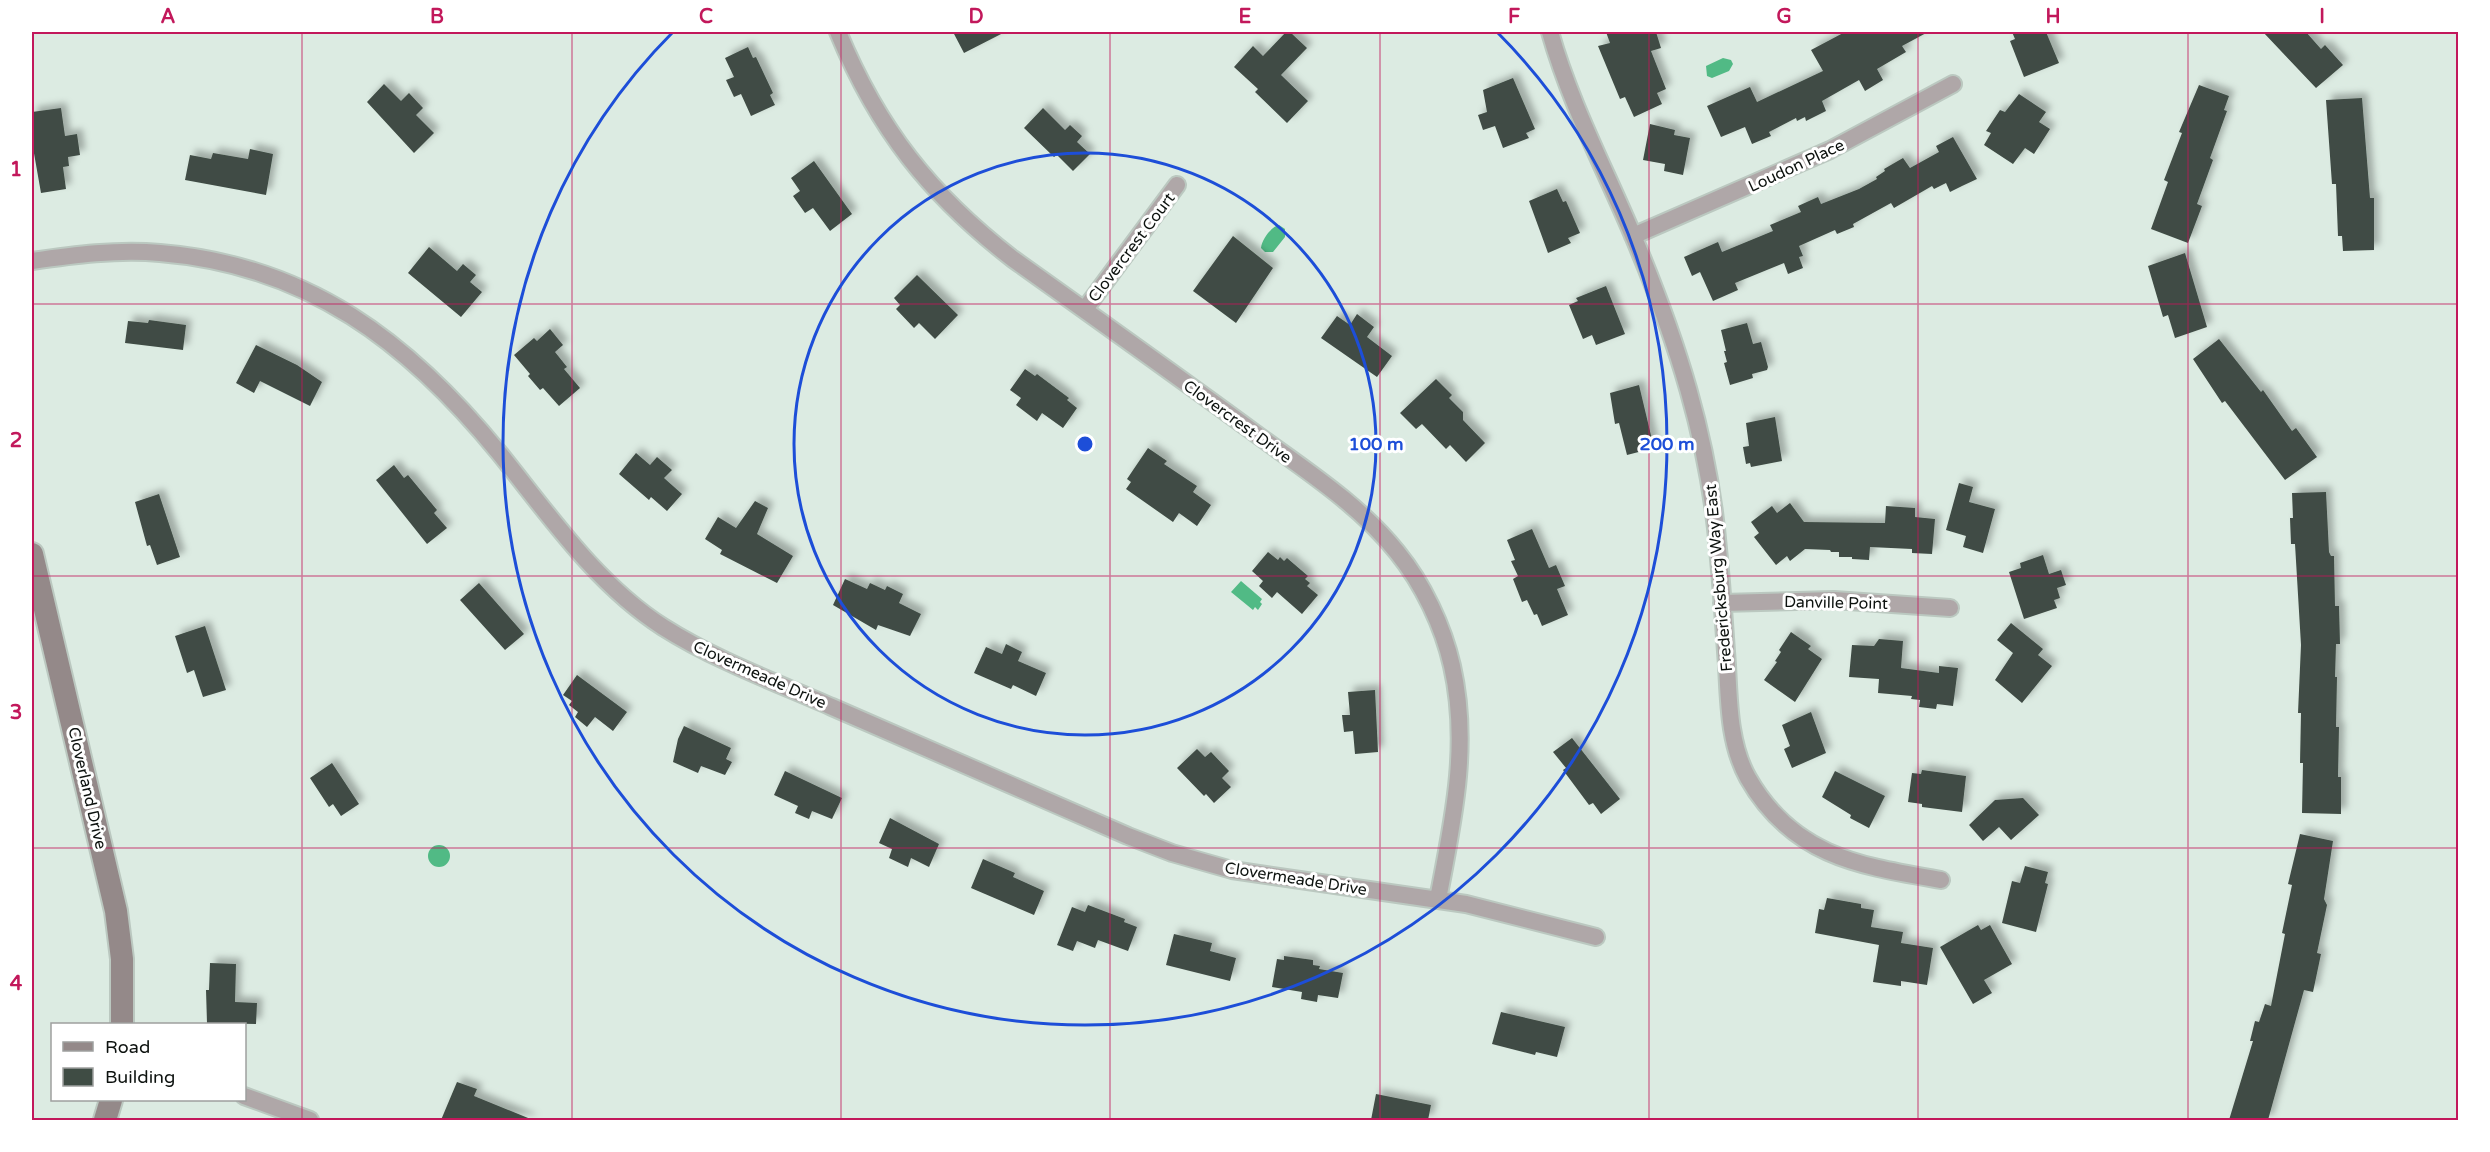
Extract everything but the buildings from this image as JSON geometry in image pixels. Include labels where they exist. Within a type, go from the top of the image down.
[{"type":"main road","name":"Cloverland Drive","points":[[32,554],[116,911],[122,959],[122,1023]]},
{"type":"main road","points":[[105,1120],[111,1101]]},
{"type":"street","name":"Clovercrest Drive","points":[[838,32],[858,78],[885,127],[941,196],[989,240],[1325,485],[1383,536],[1405,562],[1424,596],[1445,644],[1459,711],[1459,779],[1438,899]]},
{"type":"street","name":"Fredericksburg Way East","points":[[1550,32],[1575,105],[1634,236],[1677,347],[1702,441],[1715,514],[1732,730],[1744,769],[1765,803],[1797,834],[1833,856],[1872,868],[1941,880]]},
{"type":"street","name":"Loudon Place","points":[[1634,236],[1830,150],[1953,84]]},
{"type":"street","name":"Clovercrest Court","points":[[1084,309],[1177,184]]},
{"type":"street","name":"Clovermeade Drive","points":[[32,261],[117,252],[161,253],[237,267],[298,287],[360,321],[412,358],[478,427],[611,587],[640,611],[680,637],[744,668],[1128,836],[1172,853],[1232,870],[1438,899],[1494,910],[1596,937]]},
{"type":"street","name":"Danville Point","points":[[1722,603],[1834,600],[1950,608]]},
{"type":"street","points":[[246,1097],[310,1120]]},
{"type":"shaded area","points":[[1723,58],[1731,60],[1733,64],[1729,71],[1712,78],[1707,76],[1706,66]]},
{"type":"shaded area","points":[[1279,225],[1285,229],[1285,237],[1273,252],[1265,252],[1261,248],[1265,237]]},
{"type":"shaded area","points":[[1241,581],[1262,599],[1258,610],[1255,607],[1253,610],[1231,592]]},
{"type":"shaded area","points":[[439,845],[447,848],[450,856],[447,864],[439,867],[431,864],[428,856],[431,848]]}]
